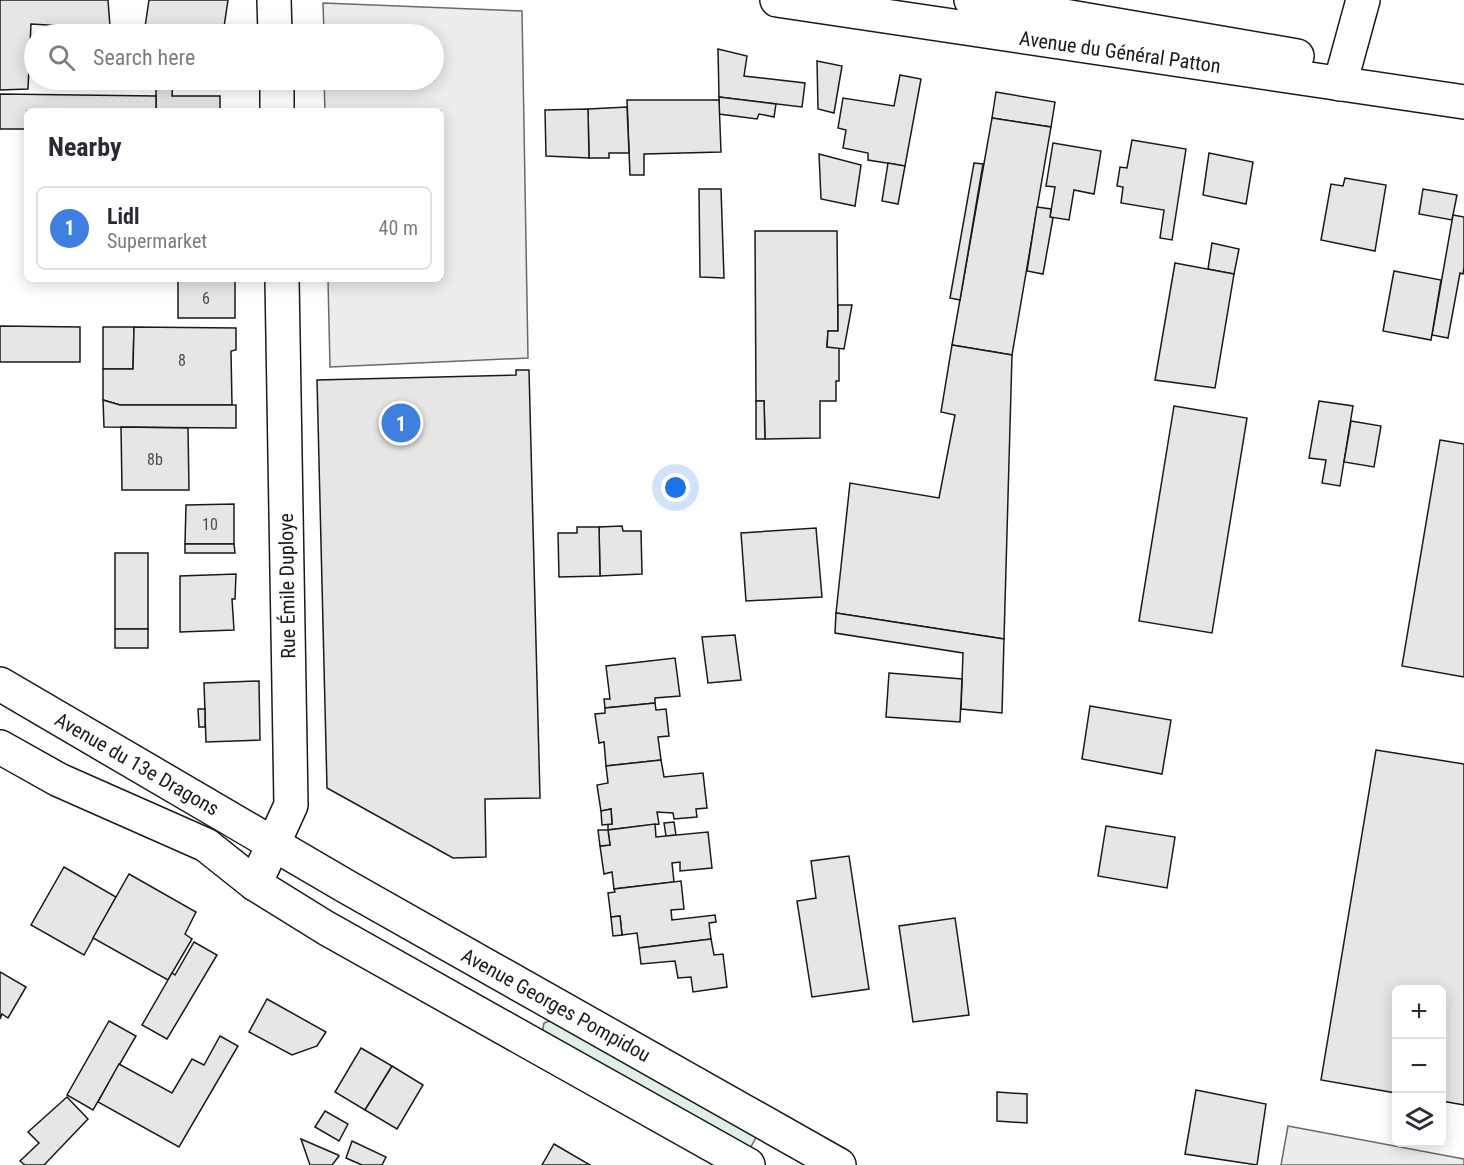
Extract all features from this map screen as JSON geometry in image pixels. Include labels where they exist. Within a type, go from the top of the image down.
[{"type":"main road","points":[[274,0],[275,24]]},
{"type":"main road","name":"Avenue du Général Patton","points":[[777,0],[1343,74],[1464,85]]},
{"type":"main road","name":"Avenue du Général Patton","points":[[971,0],[1343,74],[1464,102]]},
{"type":"main road","points":[[1343,74],[1363,0]]},
{"type":"main road","points":[[277,90],[277,108]]},
{"type":"main road","name":"Rue Émile Duploye","points":[[255,884],[291,805],[282,282]]},
{"type":"main road","name":"Avenue du 13e Dragons","points":[[0,684],[274,844]]},
{"type":"main road","name":"Avenue du 13e Dragons","points":[[0,747],[59,780],[206,845],[255,884]]},
{"type":"main road","name":"Avenue Georges Pompidou","points":[[274,844],[839,1165]]},
{"type":"main road","points":[[255,884],[326,928],[748,1165]]},
{"type":"green space","points":[[557,1018],[759,1132],[747,1154],[542,1033],[544,1023]]},
{"type":"shaded area","points":[[323,3],[522,11],[528,358],[330,367],[328,282],[444,282],[444,108],[325,108],[324,90],[444,90],[444,24],[324,24]]},
{"type":"shaded area","points":[[1288,1126],[1464,1159],[1464,1165],[1281,1165]]},
{"type":"building","points":[[0,0],[108,0],[110,24],[24,24],[24,89],[0,90]]},
{"type":"building","points":[[149,0],[228,0],[224,24],[145,24]]},
{"type":"building","points":[[718,49],[747,56],[744,76],[805,83],[802,107],[719,97]]},
{"type":"building","points":[[817,61],[842,66],[834,113],[818,109]]},
{"type":"building","points":[[900,75],[921,79],[905,166],[868,160],[868,153],[843,148],[846,130],[838,128],[843,98],[894,106]]},
{"type":"building","points":[[156,90],[172,90],[172,96],[220,96],[220,108],[156,108]]},
{"type":"building","points":[[996,92],[1055,102],[1051,127],[992,118]]},
{"type":"building","points":[[0,94],[156,96],[156,108],[24,108],[24,129],[0,129]]},
{"type":"building","points":[[719,97],[776,104],[774,117],[759,114],[757,119],[719,114]]},
{"type":"building","points":[[627,100],[719,100],[721,152],[644,154],[644,175],[630,175]]},
{"type":"building","points":[[627,107],[629,153],[609,153],[609,158],[589,158],[588,109]]},
{"type":"building","points":[[588,109],[589,158],[546,156],[545,110]]},
{"type":"building","points":[[992,118],[1051,127],[1012,355],[952,345]]},
{"type":"building","points":[[1132,140],[1186,149],[1172,240],[1160,238],[1164,210],[1121,203],[1123,187],[1117,186],[1120,167],[1127,168]]},
{"type":"building","points":[[1053,143],[1101,151],[1094,194],[1074,190],[1069,220],[1050,217],[1055,187],[1046,186]]},
{"type":"building","points":[[1209,153],[1253,162],[1246,204],[1203,195]]},
{"type":"building","points":[[819,154],[861,165],[855,206],[821,199]]},
{"type":"building","points":[[888,163],[905,166],[898,204],[882,201]]},
{"type":"building","points":[[974,163],[983,164],[960,300],[950,298]]},
{"type":"building","points":[[1345,178],[1386,185],[1375,251],[1321,240],[1331,184],[1343,186]]},
{"type":"building","points":[[699,189],[721,189],[724,278],[700,277]]},
{"type":"building","points":[[1423,189],[1457,195],[1452,220],[1419,214]]},
{"type":"building","points":[[1037,207],[1051,209],[1050,217],[1053,218],[1043,274],[1027,271]]},
{"type":"building","points":[[1453,215],[1464,217],[1464,267],[1463,274],[1460,273],[1448,338],[1432,335]]},
{"type":"building","points":[[755,231],[837,231],[838,331],[828,331],[827,347],[839,346],[839,381],[836,381],[836,401],[820,401],[820,438],[765,439],[764,401],[756,401]]},
{"type":"building","points":[[1212,243],[1239,249],[1234,274],[1208,269]]},
{"type":"building","points":[[1175,263],[1234,274],[1215,388],[1155,380]]},
{"type":"building","points":[[1394,271],[1441,280],[1431,340],[1383,331]]},
{"type":"building","points":[[178,282],[235,282],[235,318],[178,318]]},
{"type":"building","points":[[838,305],[852,305],[844,349],[827,347],[828,331],[838,331]]},
{"type":"building","points":[[0,326],[80,327],[80,362],[0,362]]},
{"type":"building","points":[[103,327],[134,327],[133,369],[103,369]]},
{"type":"building","points":[[134,327],[236,328],[236,350],[231,351],[232,405],[120,405],[103,400],[103,369],[133,369]]},
{"type":"building","points":[[952,345],[1012,355],[1004,639],[836,613],[850,483],[939,498],[955,415],[941,412]]},
{"type":"building","points":[[516,370],[529,370],[540,798],[485,799],[486,857],[453,858],[327,788],[317,380],[516,375]]},
{"type":"building","points":[[103,400],[120,405],[236,405],[236,428],[104,427]]},
{"type":"building","points":[[756,401],[764,401],[765,439],[756,439]]},
{"type":"building","points":[[1319,401],[1353,406],[1340,486],[1322,483],[1326,460],[1309,458]]},
{"type":"building","points":[[1174,406],[1247,418],[1212,633],[1139,621]]},
{"type":"building","points":[[1351,421],[1381,426],[1374,467],[1344,462]]},
{"type":"building","points":[[121,427],[188,428],[189,490],[122,490]]},
{"type":"building","points":[[1440,440],[1464,444],[1464,677],[1402,666]]},
{"type":"building","points":[[234,504],[234,544],[185,544],[186,505]]},
{"type":"building","points":[[622,526],[623,531],[641,531],[642,574],[600,576],[599,527]]},
{"type":"building","points":[[577,527],[599,527],[600,576],[559,577],[558,533],[577,533]]},
{"type":"building","points":[[816,528],[822,597],[746,601],[741,533]]},
{"type":"building","points":[[185,544],[234,544],[235,553],[185,553]]},
{"type":"building","points":[[115,553],[148,553],[148,629],[115,629]]},
{"type":"building","points":[[236,574],[235,599],[232,599],[234,630],[180,632],[180,576]]},
{"type":"building","points":[[836,613],[1004,639],[1002,713],[961,709],[963,653],[835,633]]},
{"type":"building","points":[[115,629],[148,629],[148,648],[115,648]]},
{"type":"building","points":[[735,635],[741,680],[708,683],[702,637]]},
{"type":"building","points":[[675,658],[680,696],[655,698],[655,703],[605,708],[604,699],[610,699],[606,666]]},
{"type":"building","points":[[889,673],[962,679],[960,722],[886,717]]},
{"type":"building","points":[[259,681],[260,740],[206,742],[204,683]]},
{"type":"building","points":[[655,703],[656,710],[666,709],[669,736],[658,737],[661,760],[606,766],[604,742],[599,743],[595,714],[605,713],[605,708]]},
{"type":"building","points":[[1090,706],[1171,720],[1162,774],[1082,759]]},
{"type":"building","points":[[198,709],[205,709],[205,727],[199,727]]},
{"type":"building","points":[[1376,750],[1464,764],[1464,1105],[1446,1102],[1446,985],[1392,985],[1392,1092],[1321,1080]]},
{"type":"building","points":[[661,760],[664,777],[703,773],[707,808],[696,809],[697,817],[674,819],[673,813],[657,812],[659,824],[608,830],[608,824],[612,824],[611,809],[601,811],[597,785],[608,783],[606,766]]},
{"type":"building","points":[[611,809],[612,824],[602,825],[601,811]]},
{"type":"building","points":[[674,822],[676,835],[666,836],[664,823]]},
{"type":"building","points":[[655,824],[656,837],[708,832],[712,868],[680,871],[680,862],[672,863],[674,882],[614,889],[612,872],[604,874],[600,846],[610,845],[608,830]]},
{"type":"building","points":[[1106,826],[1175,837],[1167,888],[1098,876]]},
{"type":"building","points":[[598,830],[608,830],[610,845],[600,846]]},
{"type":"building","points":[[849,856],[869,989],[812,997],[797,901],[816,898],[811,861]]},
{"type":"building","points":[[64,867],[116,897],[84,955],[31,925]]},
{"type":"building","points":[[129,874],[196,912],[185,934],[192,939],[168,980],[93,938]]},
{"type":"building","points":[[681,881],[684,909],[671,910],[672,920],[715,915],[716,922],[709,923],[711,939],[639,948],[637,933],[622,935],[620,916],[611,917],[608,893],[615,892],[614,889]]},
{"type":"building","points":[[620,916],[622,935],[613,936],[611,917]]},
{"type":"building","points":[[955,918],[969,1015],[913,1022],[899,926]]},
{"type":"building","points":[[711,939],[714,955],[723,954],[727,987],[693,992],[691,977],[678,978],[675,961],[641,964],[639,948]]},
{"type":"building","points":[[194,942],[217,955],[167,1039],[142,1025],[172,973],[175,975]]},
{"type":"building","points":[[0,972],[26,987],[8,1018],[2,1014],[0,1019]]},
{"type":"building","points":[[267,999],[326,1032],[317,1046],[292,1055],[249,1032]]},
{"type":"building","points":[[109,1021],[136,1036],[93,1110],[67,1095]]},
{"type":"building","points":[[220,1036],[238,1046],[179,1147],[98,1102],[119,1064],[172,1093],[192,1059],[204,1065]]},
{"type":"building","points":[[361,1048],[392,1066],[365,1110],[335,1092]]},
{"type":"building","points":[[392,1066],[423,1085],[397,1129],[365,1110]]},
{"type":"building","points":[[1196,1090],[1266,1104],[1257,1165],[1185,1154]]},
{"type":"building","points":[[997,1092],[1027,1094],[1027,1123],[997,1121]]},
{"type":"building","points":[[67,1097],[88,1119],[44,1165],[25,1165],[20,1161],[39,1143],[28,1132]]},
{"type":"building","points":[[325,1111],[348,1124],[339,1141],[315,1127]]},
{"type":"building","points":[[301,1139],[339,1156],[332,1165],[310,1165]]},
{"type":"building","points":[[352,1141],[386,1157],[382,1165],[362,1165],[346,1158]]},
{"type":"building","points":[[554,1144],[590,1165],[542,1165]]},
{"type":"place","name":"Lidl","points":[[401,423]]}]
